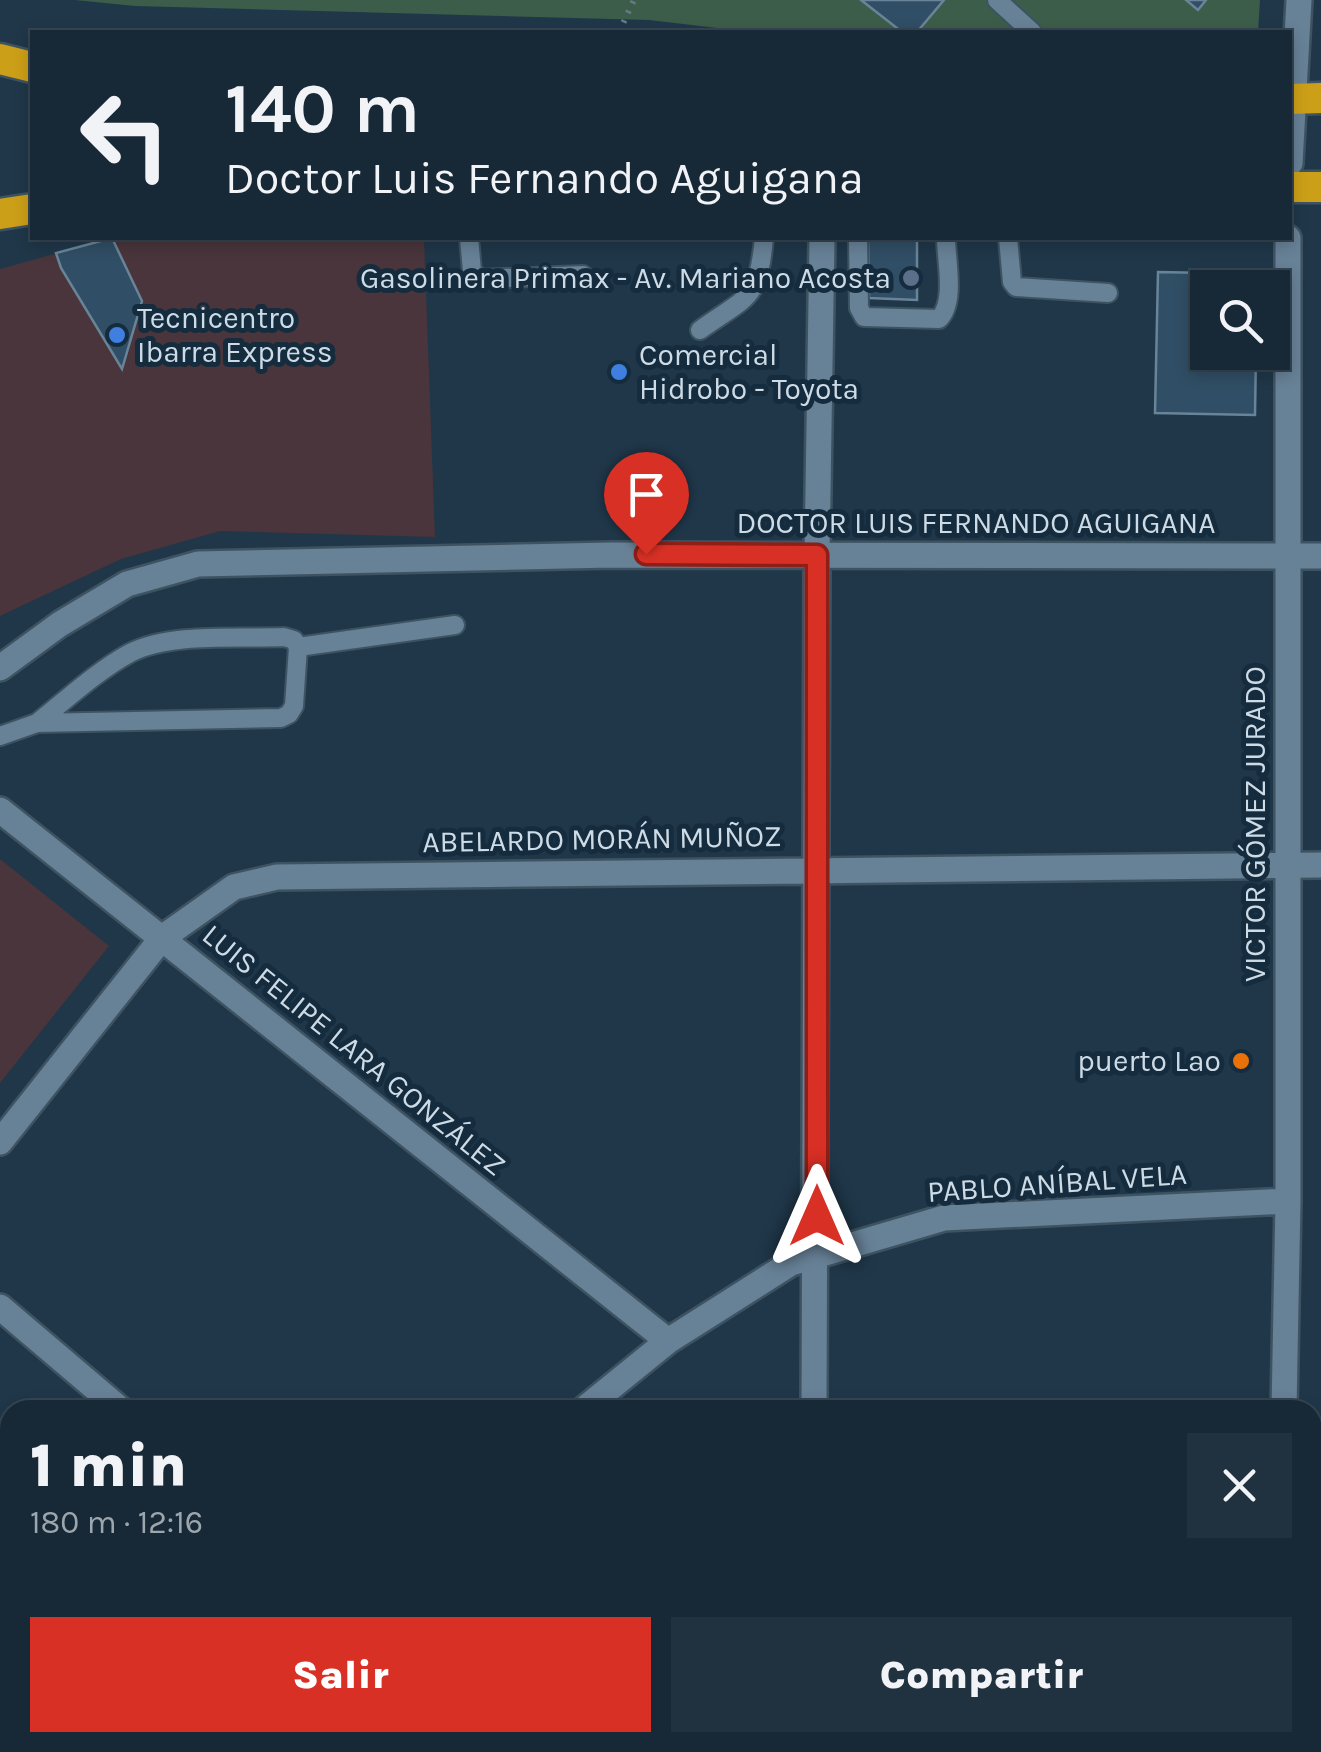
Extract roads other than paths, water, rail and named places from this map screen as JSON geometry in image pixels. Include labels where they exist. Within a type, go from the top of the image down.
[{"type":"highway","points":[[0,59],[30,66]]},
{"type":"highway","points":[[1292,186],[1321,186]]},
{"type":"highway","points":[[0,214],[30,209]]},
{"type":"street","points":[[1292,152],[1302,99],[1299,0]]},
{"type":"street","points":[[814,1400],[822,240]]},
{"type":"street","name":"VICTOR GÓMEZ JURADO","points":[[1284,1400],[1288,1201],[1288,240]]},
{"type":"street","name":"DOCTOR LUIS FERNANDO AGUIGANA","points":[[0,668],[60,624],[126,584],[198,564],[611,554],[1321,556]]},
{"type":"street","name":"LUIS FELIPE LARA GONZÁLEZ","points":[[0,810],[668,1341]]},
{"type":"street","name":"ABELARDO MORÁN MUÑOZ","points":[[0,1142],[162,938],[234,888],[277,877],[1321,864]]},
{"type":"street","name":"PABLO ANÍBAL VELA","points":[[595,1400],[668,1341],[791,1263],[944,1218],[1288,1201]]},
{"type":"street","points":[[0,1307],[109,1400]]},
{"type":"lane","points":[[997,0],[1030,30]]},
{"type":"lane","points":[[469,240],[472,271],[480,278],[583,276]]},
{"type":"lane","points":[[700,330],[753,292],[760,274],[764,240]]},
{"type":"lane","points":[[858,240],[858,308],[864,317],[939,319],[948,304],[946,240]]},
{"type":"lane","points":[[1008,240],[1012,282],[1016,287],[1108,293]]},
{"type":"lane","points":[[298,647],[455,625]]},
{"type":"lane","points":[[0,736],[37,723],[280,718],[294,706],[298,647],[294,640],[284,638],[163,642],[132,652],[105,669],[37,723]]},
{"type":"place","name":"Gasolinera Primax - Av. Mariano Acosta","points":[[911,278]]},
{"type":"place","name":"Tecnicentro Ibarra Express","points":[[117,335]]},
{"type":"place","name":"Comercial Hidrobo - Toyota","points":[[619,372]]},
{"type":"place","name":"puerto Lao","points":[[1241,1061]]}]
